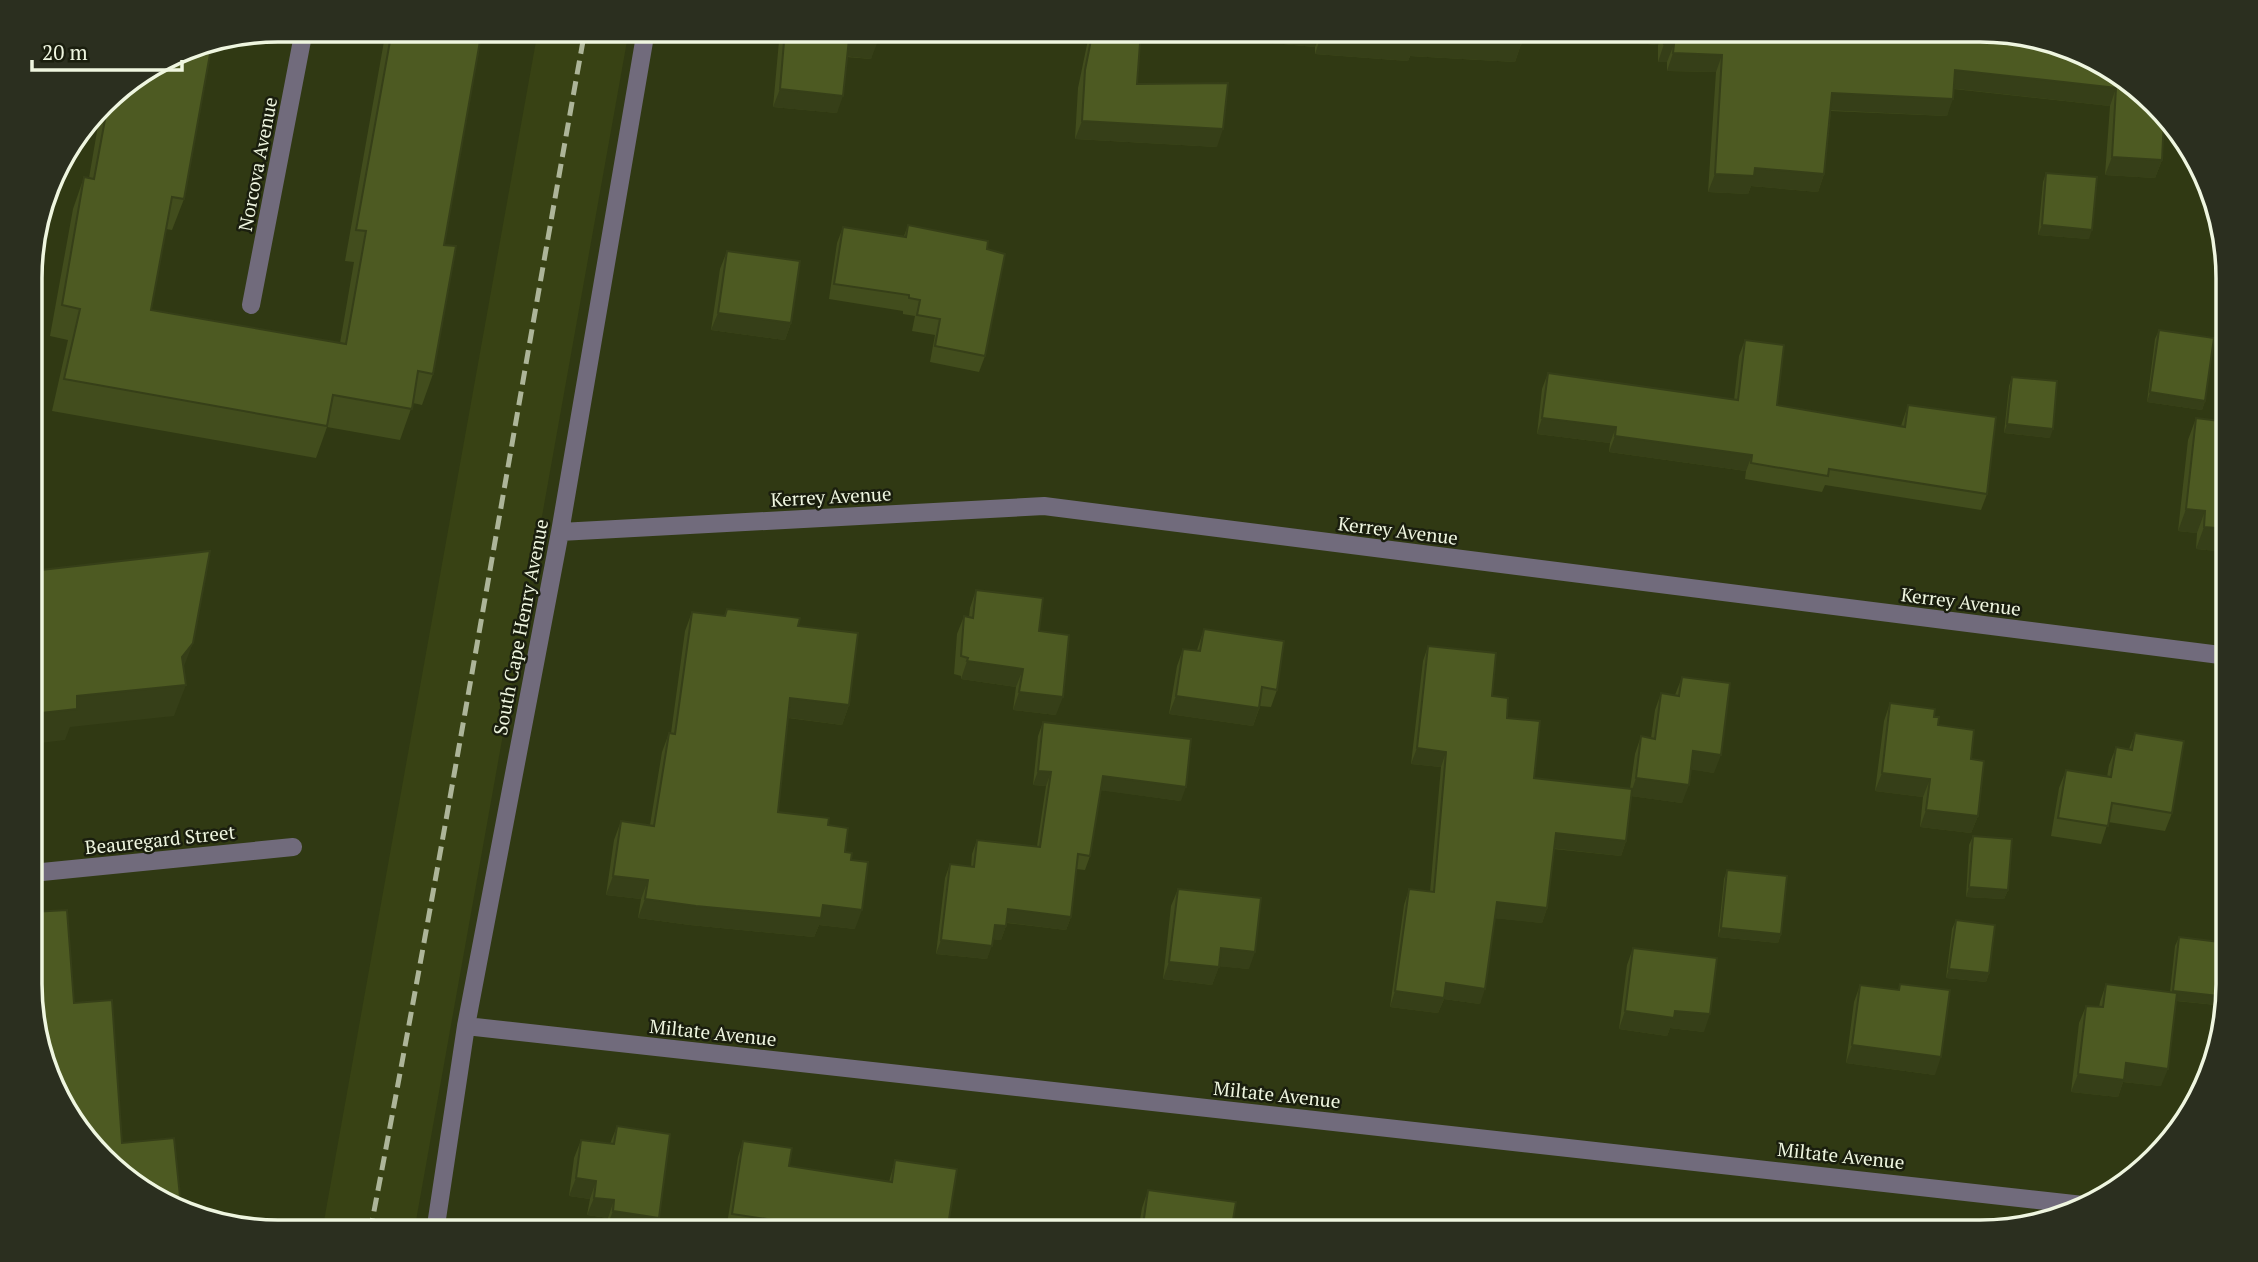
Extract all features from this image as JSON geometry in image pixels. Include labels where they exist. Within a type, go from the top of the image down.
[{"type":"street","name":"Norcova Avenue","points":[[251,305],[301,43]]},
{"type":"street","name":"South Cape Henry Avenue","points":[[437,1220],[466,1026],[560,532],[644,43]]},
{"type":"street","name":"Kerrey Avenue","points":[[560,532],[1044,506],[2215,654]]},
{"type":"street","name":"Beauregard Street","points":[[42,872],[293,847]]},
{"type":"street","name":"Miltate Avenue","points":[[466,1026],[2067,1203]]},
{"type":"shaded area","points":[[536,43],[627,43],[416,1220],[324,1220]]},
{"type":"building","points":[[1140,42],[1137,84],[1228,83],[1223,129],[1082,121],[1085,70],[1090,43]]},
{"type":"building","points":[[1980,42],[2041,50],[2071,60],[2098,74],[2124,91],[2147,111],[2163,130],[2162,160],[2112,157],[2116,88],[1955,70],[1953,99],[1832,93],[1824,174],[1755,168],[1754,176],[1715,174],[1722,55],[1673,53],[1674,44],[1664,44]]},
{"type":"building","points":[[390,43],[480,43],[444,245],[456,246],[433,374],[418,371],[412,409],[333,395],[327,426],[64,379],[80,309],[62,305],[84,177],[94,179],[106,116],[134,91],[173,66],[210,53],[184,199],[172,197],[151,310],[346,344],[366,231],[356,230]]},
{"type":"building","points":[[784,43],[849,43],[843,96],[780,89]]},
{"type":"building","points":[[2046,173],[2097,177],[2092,230],[2042,225]]},
{"type":"building","points":[[908,225],[988,241],[987,249],[1005,254],[985,356],[935,346],[940,319],[917,315],[920,300],[909,298],[909,295],[834,284],[843,227],[906,237]]},
{"type":"building","points":[[727,251],[800,261],[791,323],[718,313]]},
{"type":"building","points":[[2159,330],[2214,338],[2205,401],[2150,392]]},
{"type":"building","points":[[1745,340],[1784,345],[1777,405],[1905,427],[1908,405],[1996,417],[1987,494],[1829,469],[1828,476],[1751,463],[1752,455],[1615,436],[1616,427],[1542,418],[1548,373],[1738,400]]},
{"type":"building","points":[[2012,377],[2057,381],[2053,429],[2007,424]]},
{"type":"building","points":[[2196,418],[2215,420],[2215,528],[2204,527],[2205,511],[2186,509]]},
{"type":"building","points":[[210,551],[193,643],[182,657],[186,685],[77,696],[77,709],[42,713],[42,570]]},
{"type":"building","points":[[976,590],[1043,598],[1039,631],[1069,635],[1063,697],[1019,692],[1023,669],[967,661],[968,658],[961,656],[964,616],[973,618]]},
{"type":"building","points":[[727,609],[800,618],[798,626],[858,633],[849,705],[790,698],[778,812],[829,818],[828,825],[848,828],[845,852],[852,853],[851,860],[868,862],[862,910],[823,905],[821,918],[696,906],[645,899],[648,880],[613,876],[621,821],[654,826],[669,733],[675,734],[692,612],[725,616]]},
{"type":"building","points":[[1204,629],[1284,641],[1277,690],[1262,687],[1259,708],[1176,696],[1183,649],[1200,651]]},
{"type":"building","points":[[1428,646],[1496,653],[1492,696],[1508,698],[1507,718],[1540,721],[1534,778],[1632,789],[1626,841],[1556,833],[1547,908],[1497,902],[1485,989],[1446,983],[1444,998],[1395,991],[1409,889],[1434,892],[1446,752],[1417,748]]},
{"type":"building","points":[[1682,677],[1730,683],[1721,755],[1693,751],[1689,785],[1636,778],[1641,736],[1655,739],[1661,693],[1679,696]]},
{"type":"building","points":[[1890,703],[1935,709],[1934,717],[1939,717],[1938,725],[1974,730],[1971,759],[1984,761],[1978,816],[1926,810],[1930,779],[1882,773]]},
{"type":"building","points":[[1043,722],[1191,739],[1186,787],[1103,776],[1090,856],[1078,854],[1071,917],[1008,909],[1006,926],[995,925],[992,946],[941,940],[950,864],[974,867],[977,840],[1040,847],[1051,772],[1038,771]]},
{"type":"building","points":[[2135,733],[2184,741],[2172,813],[2112,803],[2108,826],[2058,818],[2066,770],[2111,777],[2116,747],[2132,750]]},
{"type":"building","points":[[1973,836],[2012,839],[2008,890],[1969,887]]},
{"type":"building","points":[[1727,870],[1787,876],[1781,934],[1721,928]]},
{"type":"building","points":[[1178,889],[1261,898],[1255,952],[1221,948],[1219,967],[1169,962]]},
{"type":"building","points":[[67,910],[74,1003],[112,1000],[122,1143],[174,1138],[180,1198],[122,1162],[100,1140],[66,1089],[55,1060],[44,1015],[42,911]]},
{"type":"building","points":[[1956,920],[1995,925],[1989,973],[1949,969]]},
{"type":"building","points":[[2179,937],[2215,941],[2215,996],[2173,991]]},
{"type":"building","points":[[1633,948],[1717,958],[1710,1014],[1675,1011],[1674,1018],[1625,1011]]},
{"type":"building","points":[[1900,984],[1950,990],[1941,1057],[1852,1045],[1860,985],[1899,990]]},
{"type":"building","points":[[2106,984],[2177,993],[2168,1069],[2126,1063],[2124,1080],[2078,1074],[2086,1006],[2103,1007]]},
{"type":"building","points":[[617,1126],[670,1134],[659,1218],[613,1211],[614,1200],[594,1198],[596,1181],[576,1178],[581,1140],[614,1144]]},
{"type":"building","points":[[743,1141],[792,1148],[789,1166],[892,1182],[895,1160],[957,1169],[949,1220],[771,1220],[732,1214]]},
{"type":"building","points":[[1148,1190],[1236,1202],[1233,1219],[1144,1219]]},
{"type":"railway","points":[[372,1220],[453,781],[583,43]]}]
